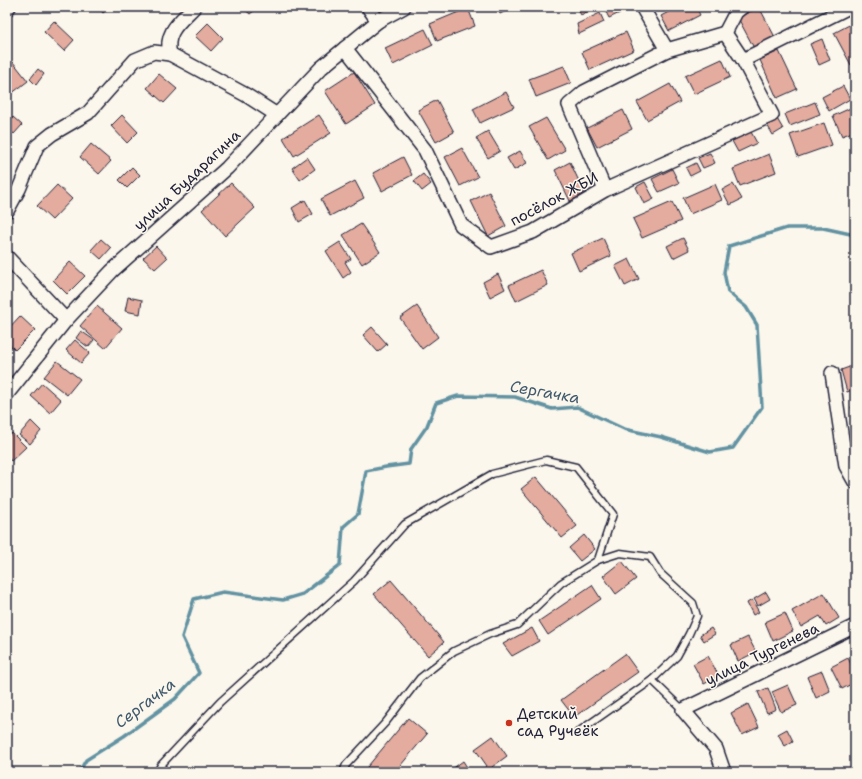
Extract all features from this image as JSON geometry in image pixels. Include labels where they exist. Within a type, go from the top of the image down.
[{"type":"street","points":[[170,54],[168,45],[172,31],[194,7]]},
{"type":"street","points":[[368,7],[378,21]]},
{"type":"street","name":"улица Бударагина","points":[[7,394],[66,320],[112,271],[227,168],[321,68],[378,21],[404,7]]},
{"type":"street","points":[[642,7],[667,50]]},
{"type":"street","points":[[605,190],[569,105],[584,92],[667,50],[725,33],[736,12],[742,7]]},
{"type":"street","points":[[725,33],[743,60],[849,7]]},
{"type":"street","name":"посёлок ЖБИ","points":[[345,48],[425,150],[461,226],[491,247],[533,232],[605,190],[772,115],[743,60]]},
{"type":"street","points":[[7,211],[19,189],[37,146],[52,134],[88,113],[135,60],[154,52],[170,54],[246,95],[277,115]]},
{"type":"street","points":[[7,257],[66,320]]},
{"type":"street","points":[[832,373],[846,466],[855,482]]},
{"type":"street","name":"улица Тургенева","points":[[683,710],[855,626]]},
{"type":"street","points":[[683,710],[716,749],[724,772]]},
{"type":"lane","points":[[157,772],[160,765],[220,702],[354,581],[404,524],[492,474],[546,460],[576,467],[613,514],[598,560]]},
{"type":"lane","points":[[344,772],[346,765],[386,722],[420,678],[454,651],[490,634],[518,625],[561,583],[598,560],[620,553],[650,557],[660,573],[693,603],[697,616],[689,634],[676,656],[652,680],[578,732]]},
{"type":"lane","points":[[652,680],[683,710]]},
{"type":"building","points":[[98,7],[110,7],[103,13]]},
{"type":"building","points":[[242,7],[251,7],[255,10],[250,14]]},
{"type":"building","points":[[497,7],[514,7],[500,14]]},
{"type":"building","points":[[596,7],[581,15],[577,8]]},
{"type":"building","points":[[622,7],[624,11],[609,18],[604,8]]},
{"type":"building","points":[[678,7],[696,7],[700,15],[669,31],[661,16]]},
{"type":"building","points":[[759,7],[775,37],[754,48],[738,18]]},
{"type":"building","points":[[468,8],[475,26],[437,41],[430,24]]},
{"type":"building","points":[[600,13],[604,22],[579,34],[577,24]]},
{"type":"building","points":[[54,21],[74,40],[64,51],[44,32]]},
{"type":"building","points":[[208,23],[223,38],[211,51],[195,36]]},
{"type":"building","points":[[853,23],[855,26],[855,63],[851,65],[834,33]]},
{"type":"building","points":[[425,29],[433,45],[393,65],[385,48]]},
{"type":"building","points":[[626,32],[634,50],[590,70],[582,52]]},
{"type":"building","points":[[822,39],[830,60],[819,65],[810,44]]},
{"type":"building","points":[[779,51],[797,89],[777,98],[760,60]]},
{"type":"building","points":[[722,59],[730,77],[694,94],[685,76]]},
{"type":"building","points":[[13,62],[28,81],[7,97],[7,67]]},
{"type":"building","points":[[564,66],[571,83],[536,97],[529,79]]},
{"type":"building","points":[[38,69],[44,74],[36,85],[30,79]]},
{"type":"building","points":[[354,72],[375,105],[346,124],[325,91]]},
{"type":"building","points":[[159,74],[177,89],[164,103],[147,88]]},
{"type":"building","points":[[670,84],[680,102],[647,120],[637,102]]},
{"type":"building","points":[[843,86],[850,99],[829,111],[822,97]]},
{"type":"building","points":[[506,92],[514,107],[480,123],[473,109]]},
{"type":"building","points":[[437,100],[454,132],[436,142],[418,110]]},
{"type":"building","points":[[815,102],[820,114],[790,126],[785,114]]},
{"type":"building","points":[[855,106],[855,131],[842,136],[833,116]]},
{"type":"building","points":[[623,110],[632,129],[597,147],[587,128]]},
{"type":"building","points":[[122,115],[138,132],[127,143],[111,126]]},
{"type":"building","points":[[319,115],[331,133],[294,156],[283,138]]},
{"type":"building","points":[[13,117],[22,125],[14,134],[7,127],[7,124]]},
{"type":"building","points":[[776,117],[783,129],[773,135],[766,123]]},
{"type":"building","points":[[546,118],[565,150],[548,160],[529,127]]},
{"type":"building","points":[[824,123],[832,145],[798,157],[790,135]]},
{"type":"building","points":[[488,131],[500,151],[488,158],[476,138]]},
{"type":"building","points":[[751,132],[757,143],[738,152],[732,141]]},
{"type":"building","points":[[91,144],[111,161],[99,174],[80,157]]},
{"type":"building","points":[[462,148],[478,177],[460,186],[445,157]]},
{"type":"building","points":[[520,151],[527,163],[514,170],[507,158]]},
{"type":"building","points":[[710,153],[715,163],[703,168],[698,158]]},
{"type":"building","points":[[769,154],[776,172],[740,186],[733,169]]},
{"type":"building","points":[[307,157],[315,169],[300,180],[292,168]]},
{"type":"building","points":[[403,157],[412,175],[382,191],[373,173]]},
{"type":"building","points":[[570,162],[585,194],[570,201],[555,170]]},
{"type":"building","points":[[696,163],[700,171],[690,176],[686,168]]},
{"type":"building","points":[[132,167],[140,175],[127,188],[119,180]]},
{"type":"building","points":[[672,169],[679,183],[659,192],[652,179]]},
{"type":"building","points":[[423,174],[431,184],[422,191],[414,181]]},
{"type":"building","points":[[355,181],[364,198],[330,216],[321,199]]},
{"type":"building","points":[[645,182],[654,199],[644,204],[636,187]]},
{"type":"building","points":[[231,183],[255,208],[225,236],[202,210]]},
{"type":"building","points":[[715,184],[722,200],[690,214],[683,198]]},
{"type":"building","points":[[733,184],[742,199],[730,205],[722,190]]},
{"type":"building","points":[[57,185],[72,199],[52,220],[37,206]]},
{"type":"building","points":[[489,192],[506,226],[488,236],[471,201]]},
{"type":"building","points":[[305,200],[313,214],[299,222],[292,208]]},
{"type":"building","points":[[672,202],[681,221],[642,238],[633,219]]},
{"type":"building","points":[[361,224],[380,252],[362,264],[343,235]]},
{"type":"building","points":[[603,238],[611,256],[579,271],[571,253]]},
{"type":"building","points":[[683,238],[689,250],[673,258],[667,246]]},
{"type":"building","points":[[101,239],[111,248],[101,259],[91,250]]},
{"type":"building","points":[[340,242],[351,259],[345,262],[351,272],[343,278],[326,251]]},
{"type":"building","points":[[156,246],[167,258],[155,269],[143,258]]},
{"type":"building","points":[[629,259],[639,279],[625,286],[615,266]]},
{"type":"building","points":[[70,262],[85,276],[67,294],[53,280]]},
{"type":"building","points":[[541,270],[548,285],[516,301],[509,285]]},
{"type":"building","points":[[498,274],[505,289],[490,297],[483,282]]},
{"type":"building","points":[[128,297],[142,300],[140,314],[125,311]]},
{"type":"building","points":[[97,306],[122,328],[105,348],[80,326]]},
{"type":"building","points":[[417,306],[438,337],[422,349],[400,318]]},
{"type":"building","points":[[20,316],[35,330],[15,350],[7,342],[7,330]]},
{"type":"building","points":[[372,327],[387,344],[378,352],[363,335]]},
{"type":"building","points":[[81,331],[94,340],[88,347],[76,338]]},
{"type":"building","points":[[75,340],[90,353],[81,363],[66,350]]},
{"type":"building","points":[[57,361],[80,379],[67,395],[44,377]]},
{"type":"building","points":[[855,365],[855,389],[847,392],[841,370]]},
{"type":"building","points":[[42,383],[61,400],[50,413],[31,396]]},
{"type":"building","points":[[855,405],[855,418],[851,407]]},
{"type":"building","points":[[31,421],[41,431],[30,444],[19,435]]},
{"type":"building","points":[[12,433],[26,447],[11,461],[7,456],[7,438]]},
{"type":"building","points":[[536,477],[577,526],[562,538],[521,489]]},
{"type":"building","points":[[584,535],[595,549],[580,561],[569,548]]},
{"type":"building","points":[[622,561],[636,579],[616,594],[603,576]]},
{"type":"building","points":[[391,580],[444,642],[428,656],[374,594]]},
{"type":"building","points":[[592,585],[601,599],[548,635],[539,621]]},
{"type":"building","points":[[766,592],[770,599],[758,606],[754,599]]},
{"type":"building","points":[[824,593],[839,618],[826,626],[820,616],[801,627],[792,611]]},
{"type":"building","points":[[752,600],[759,612],[753,615],[747,603]]},
{"type":"building","points":[[785,613],[793,631],[773,641],[765,622]]},
{"type":"building","points":[[532,628],[539,641],[512,656],[503,644]]},
{"type":"building","points":[[711,628],[715,634],[704,641],[700,635]]},
{"type":"building","points":[[748,637],[756,652],[738,661],[731,645]]},
{"type":"building","points":[[625,654],[638,672],[574,717],[561,700]]},
{"type":"building","points":[[708,656],[719,676],[704,684],[693,664]]},
{"type":"building","points":[[848,658],[855,672],[855,682],[842,689],[831,667]]},
{"type":"building","points":[[822,671],[830,691],[816,698],[807,677]]},
{"type":"building","points":[[788,685],[797,705],[781,712],[772,692]]},
{"type":"building","points":[[768,688],[776,709],[767,713],[758,692]]},
{"type":"building","points":[[748,704],[759,727],[742,735],[731,713]]},
{"type":"building","points":[[408,718],[427,734],[395,772],[363,772]]},
{"type":"building","points":[[787,729],[793,741],[785,746],[778,734]]},
{"type":"building","points":[[493,736],[507,756],[492,767],[496,772],[479,772],[487,766],[475,749]]},
{"type":"building","points":[[463,761],[470,772],[448,772]]},
{"type":"waterway","name":"Сергачка","points":[[79,772],[86,760],[124,736],[175,699],[199,673],[182,637],[194,599],[223,592],[283,600],[303,594],[340,565],[343,527],[358,514],[366,471],[409,464],[411,449],[427,426],[436,403],[458,396],[515,397],[552,409],[577,407],[624,429],[661,437],[710,452],[733,448],[762,407],[757,325],[746,307],[728,292],[724,272],[729,246],[787,228],[823,228],[855,235]]},
{"type":"place","name":"Детский сад Ручеёк","points":[[509,723]]}]
